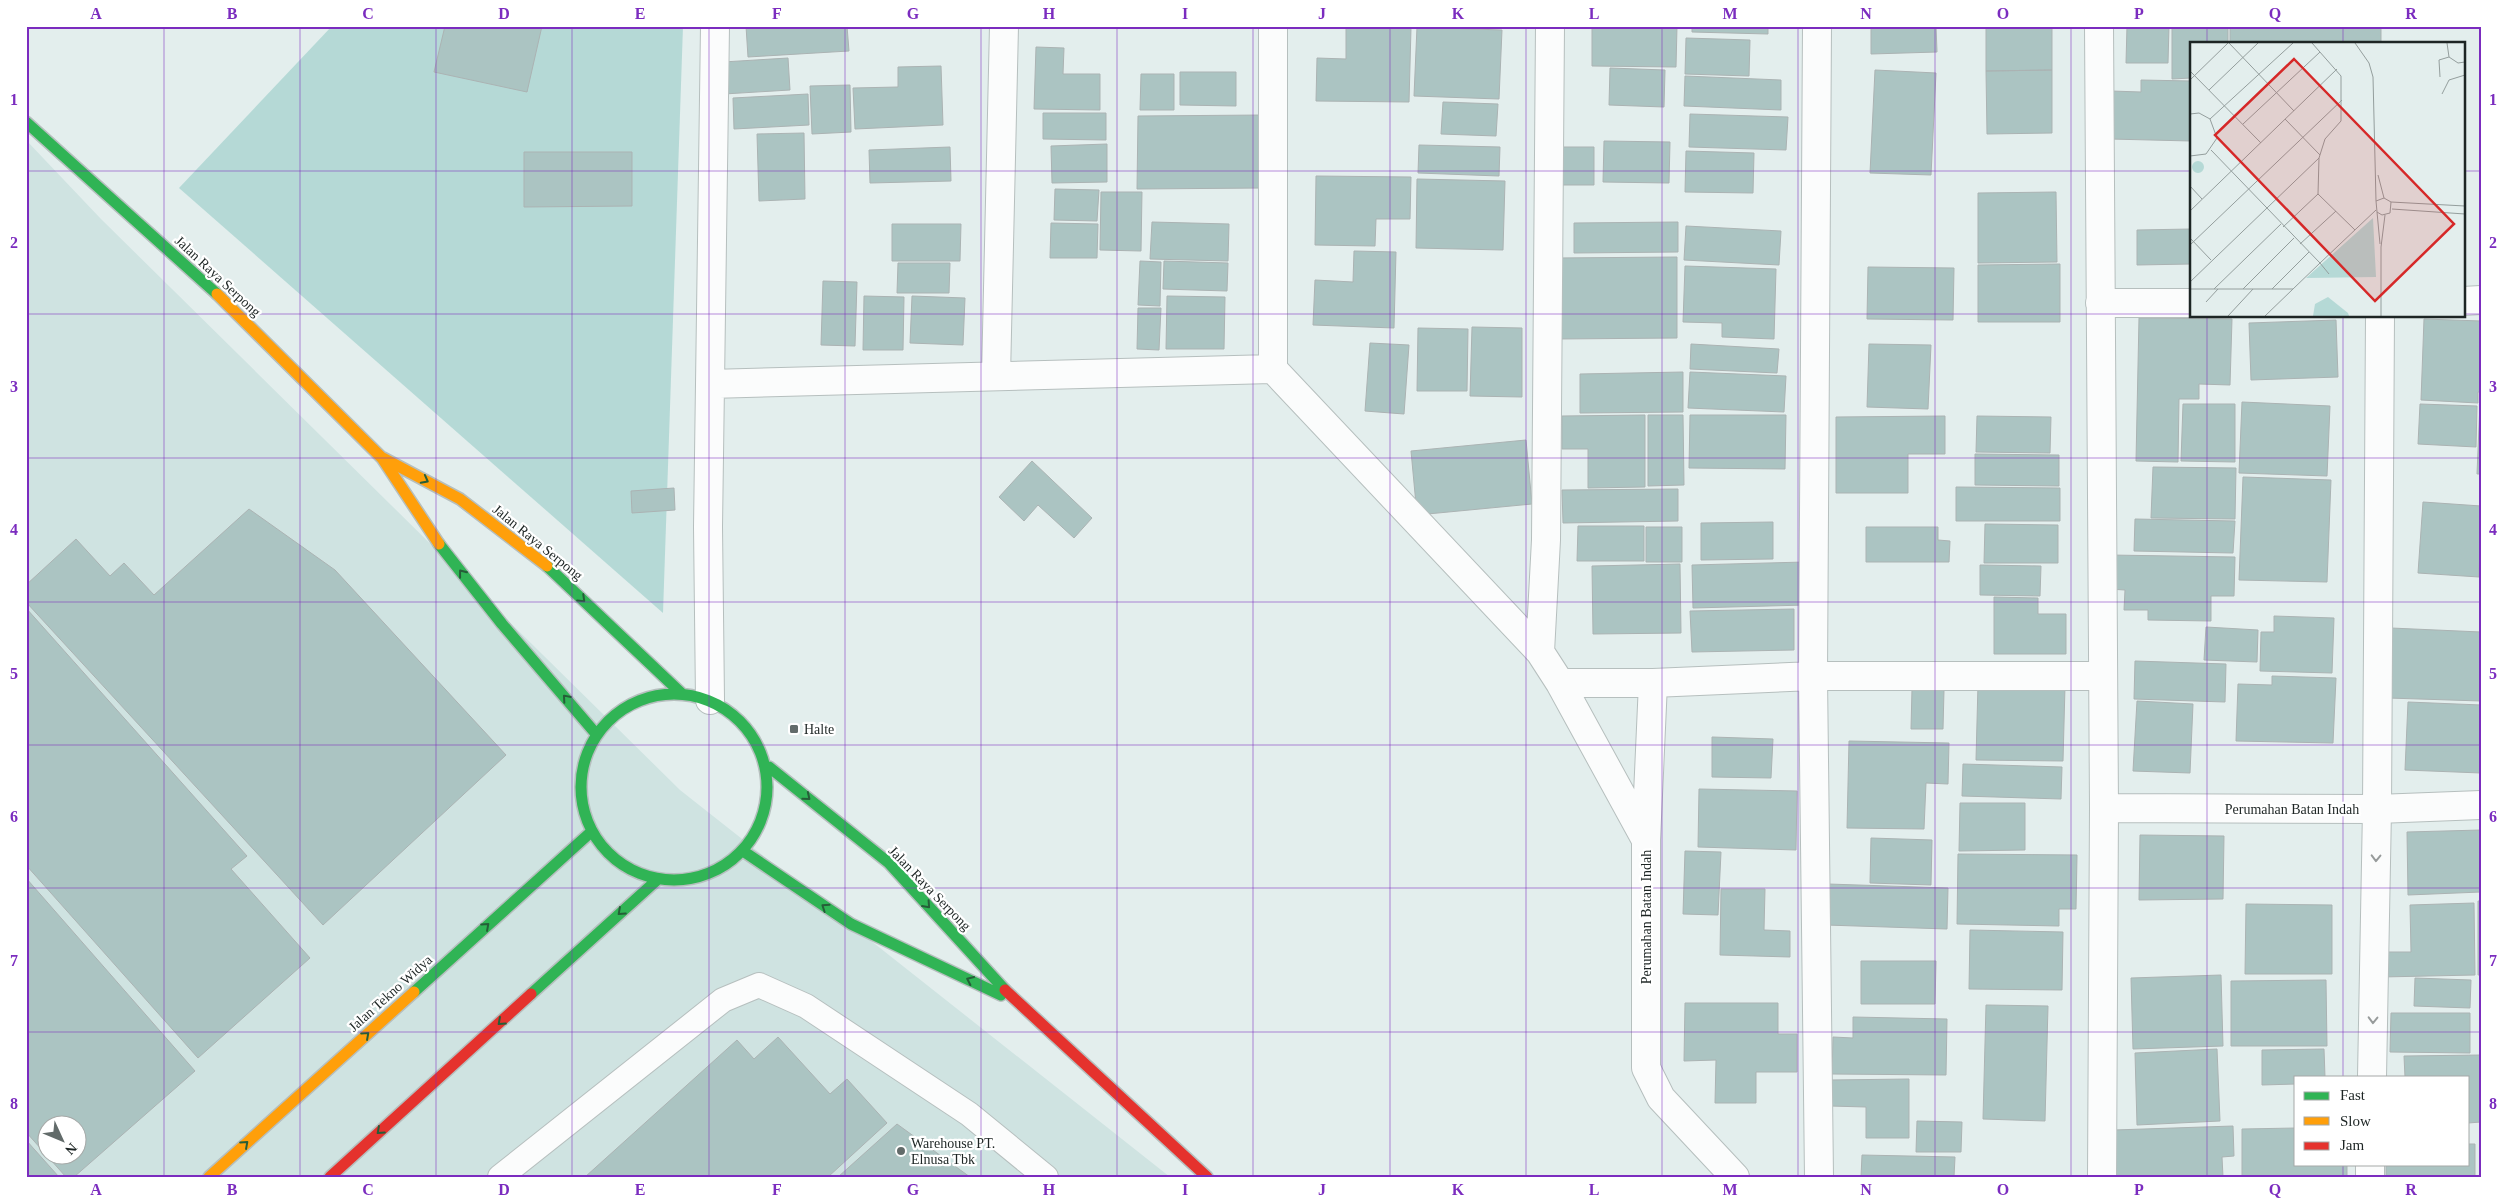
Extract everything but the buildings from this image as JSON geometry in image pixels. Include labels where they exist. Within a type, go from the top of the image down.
[{"type":"main road","name":"Jalan Raya Serpong","points":[[26,122],[206,283],[382,458],[428,531],[502,624],[597,736]]},
{"type":"main road","name":"Jalan Raya Serpong","points":[[382,458],[460,499],[546,565],[681,693]]},
{"type":"main road","points":[[681,693],[710,700],[736,716],[756,739],[769,767],[767,798],[761,822],[743,851],[716,870],[687,880],[657,880],[628,869],[604,850],[591,832],[583,810],[580,788],[586,757],[597,736],[622,709],[650,697],[681,693]]},
{"type":"main road","name":"Jalan Raya Serpong","points":[[769,767],[889,863],[1014,1000],[1207,1177]]},
{"type":"main road","name":"Jalan Tekno Widya","points":[[209,1177],[591,832]]},
{"type":"main road","name":"Jalan Raya Serpong","points":[[743,851],[850,924],[1014,1000]]},
{"type":"main road","points":[[330,1177],[657,880]]},
{"type":"street","points":[[710,700],[710,384],[715,26]]},
{"type":"street","points":[[996,376],[1004,26]]},
{"type":"street","points":[[710,384],[1272,369],[1273,26]]},
{"type":"street","points":[[1540,652],[1546,540],[1550,26]]},
{"type":"street","points":[[1817,26],[1813,676],[1819,1177]]},
{"type":"street","points":[[2099,26],[2104,808],[2102,1177]]},
{"type":"street","points":[[2464,301],[2481,300]]},
{"type":"street","points":[[2100,303],[2190,303]]},
{"type":"street","points":[[2372,1076],[2377,809],[2380,318]]},
{"type":"street","name":"Perumahan Batan Indah","points":[[1272,369],[1540,652],[1560,683],[1646,840],[1646,1068],[1661,1098],[1735,1177]]},
{"type":"street","points":[[1560,683],[1653,683],[1813,676],[2103,676]]},
{"type":"street","points":[[1646,840],[1653,683]]},
{"type":"street","name":"Perumahan Batan Indah","points":[[2104,808],[2377,809],[2481,806]]},
{"type":"lane","points":[[500,1177],[723,1000],[759,985],[806,1006],[961,1109],[1046,1177]]},
{"type":"shaded area","points":[[332,26],[683,26],[663,613],[179,188]]},
{"type":"shaded area","points":[[26,140],[101,219],[680,790],[1170,1177],[26,1177]]},
{"type":"traffic: fast","points":[[26,122],[217,294]]},
{"type":"traffic: fast","points":[[439,544],[502,624],[597,735]]},
{"type":"traffic: fast","points":[[547,566],[681,693]]},
{"type":"traffic: fast","points":[[665,694],[683,694],[710,701],[726,709],[740,721],[752,735],[760,751],[767,778],[767,787],[767,796],[760,823],[752,839],[740,853],[726,865],[710,873],[683,880],[665,880],[638,873],[622,865],[596,839],[585,814],[581,796],[581,778],[588,751],[596,735],[622,709],[647,698],[665,694]]},
{"type":"traffic: fast","points":[[769,767],[889,863],[1005,990]]},
{"type":"traffic: fast","points":[[414,992],[591,832]]},
{"type":"traffic: fast","points":[[743,851],[851,924],[1001,995]]},
{"type":"traffic: fast","points":[[531,994],[657,880]]},
{"type":"traffic: slow","points":[[217,294],[382,458],[439,544]]},
{"type":"traffic: slow","points":[[383,458],[460,499],[547,566]]},
{"type":"traffic: slow","points":[[209,1177],[414,992]]},
{"type":"traffic: jam","points":[[1005,990],[1207,1177]]},
{"type":"traffic: jam","points":[[330,1177],[531,994]]},
{"type":"place","name":"Halte","points":[[794,729]]},
{"type":"place","name":"Warehouse PT. Elnusa Tbk","points":[[901,1151]]}]
